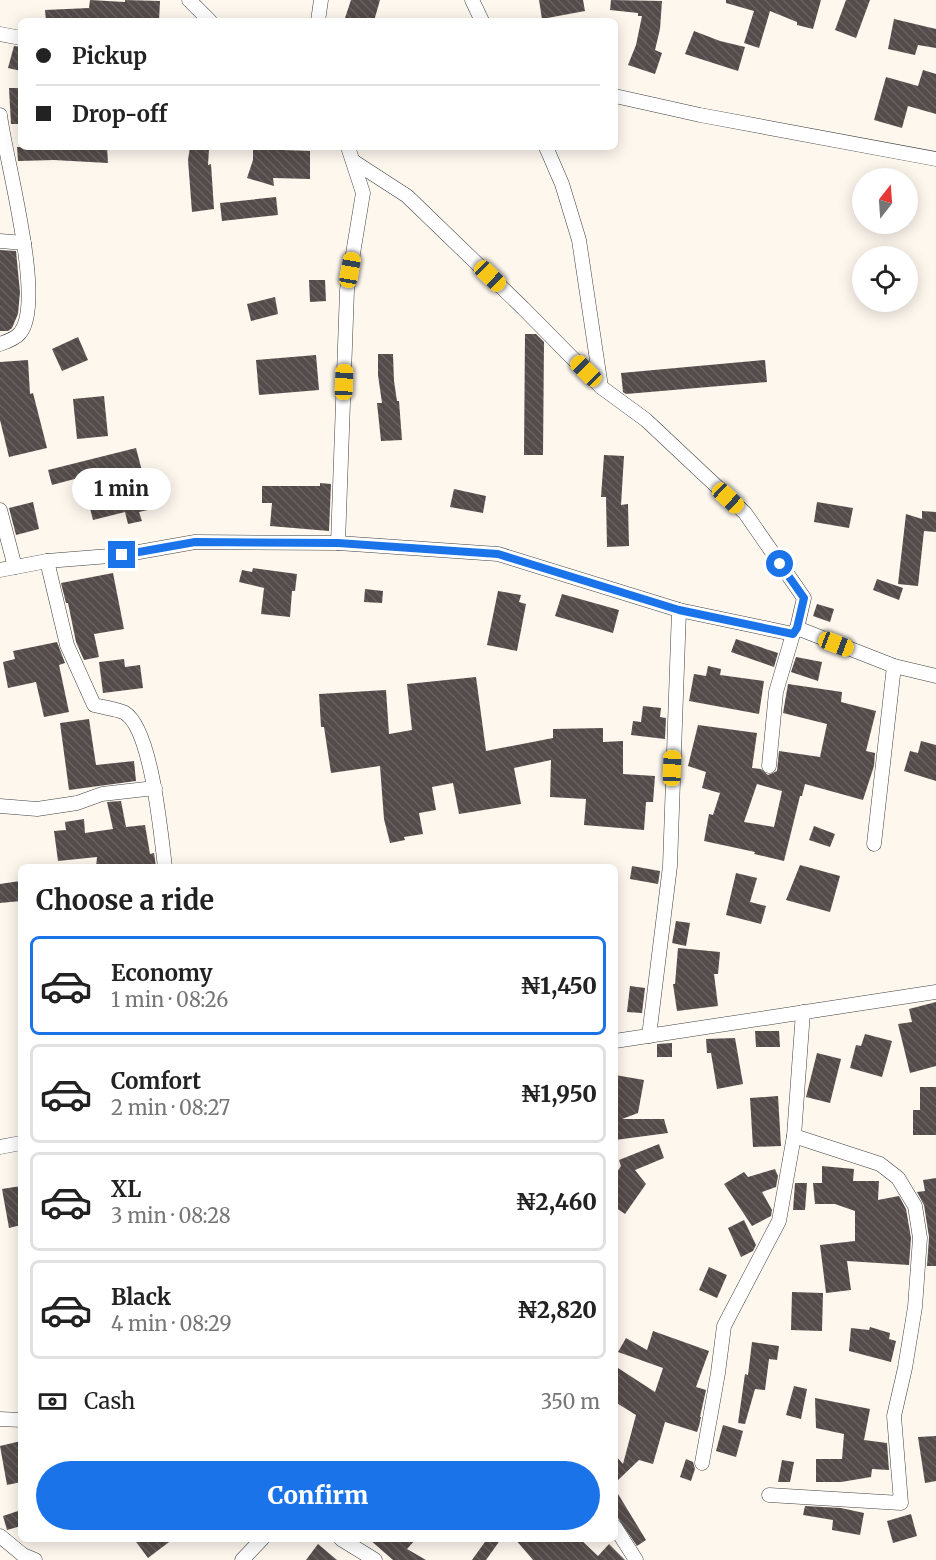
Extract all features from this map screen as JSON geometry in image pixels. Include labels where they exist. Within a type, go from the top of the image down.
[{"type":"street","points":[[189,0],[207,18]]},
{"type":"street","points":[[318,18],[321,0]]},
{"type":"street","points":[[472,0],[481,18]]},
{"type":"street","points":[[0,34],[18,37]]},
{"type":"street","points":[[618,97],[936,159]]},
{"type":"street","points":[[0,115],[27,265],[27,320],[20,335],[0,344]]},
{"type":"street","points":[[338,543],[347,290],[363,193],[349,150]]},
{"type":"street","points":[[547,150],[562,184],[579,240],[601,387]]},
{"type":"street","points":[[352,161],[407,196],[601,387],[646,420],[745,513],[804,598],[776,692],[769,766]]},
{"type":"street","points":[[0,241],[24,243]]},
{"type":"street","points":[[0,510],[15,567]]},
{"type":"street","points":[[0,570],[47,561],[122,555],[195,542],[338,543],[498,554],[679,610],[795,631],[894,666],[936,676]]},
{"type":"street","points":[[47,561],[66,645],[94,705],[124,712],[133,721],[144,745],[155,788],[165,864]]},
{"type":"street","points":[[649,1036],[670,866],[679,610]]},
{"type":"street","points":[[874,844],[894,666]]},
{"type":"street","points":[[0,806],[37,809],[77,803],[102,794],[155,788]]},
{"type":"street","points":[[618,1041],[936,992]]},
{"type":"street","points":[[702,1463],[724,1326],[779,1221],[794,1136],[803,1012]]},
{"type":"street","points":[[769,1495],[901,1503],[894,1416],[915,1307],[920,1238],[915,1206],[898,1178],[880,1164],[794,1136]]},
{"type":"street","points":[[0,1147],[18,1144]]},
{"type":"street","points":[[0,1419],[18,1420]]},
{"type":"street","points":[[618,1532],[636,1560]]},
{"type":"street","points":[[0,1536],[22,1555],[35,1560]]},
{"type":"street","points":[[242,1560],[259,1542]]},
{"type":"street","points":[[346,1542],[375,1560]]},
{"type":"building","points":[[90,0],[160,1],[159,18],[46,18],[45,10],[89,8]]},
{"type":"building","points":[[351,0],[380,0],[375,18],[345,18]]},
{"type":"building","points":[[539,0],[583,0],[585,11],[542,18]]},
{"type":"building","points":[[611,0],[662,1],[660,29],[655,50],[662,53],[655,74],[628,65],[636,45],[642,16],[638,16],[638,13],[610,10]]},
{"type":"building","points":[[726,0],[821,0],[813,29],[797,25],[797,22],[770,11],[759,48],[744,43],[754,11],[726,3]]},
{"type":"building","points":[[846,0],[870,0],[856,38],[835,30]]},
{"type":"building","points":[[894,19],[936,29],[936,48],[918,45],[915,55],[888,49]]},
{"type":"building","points":[[694,31],[745,47],[738,71],[685,54]]},
{"type":"building","points":[[14,46],[18,47],[18,70],[8,68]]},
{"type":"building","points":[[923,70],[936,74],[936,114],[908,106],[902,128],[874,120],[886,77],[918,86]]},
{"type":"building","points":[[9,88],[18,88],[18,124],[11,124]]},
{"type":"building","points":[[17,147],[18,150],[107,150],[108,163],[54,160],[18,161]]},
{"type":"building","points":[[190,150],[209,150],[208,165],[211,164],[214,209],[192,212],[188,160]]},
{"type":"building","points":[[253,150],[310,151],[310,179],[273,178],[274,186],[247,178],[253,160]]},
{"type":"building","points":[[276,197],[278,215],[222,221],[220,203]]},
{"type":"building","points":[[0,250],[16,251],[20,292],[18,314],[12,328],[8,331],[0,331]]},
{"type":"building","points":[[309,280],[325,280],[326,301],[310,302]]},
{"type":"building","points":[[275,297],[278,314],[251,321],[247,304]]},
{"type":"building","points":[[525,334],[536,334],[544,342],[543,455],[524,455]]},
{"type":"building","points":[[78,337],[88,360],[62,371],[52,349]]},
{"type":"building","points":[[378,354],[393,354],[394,381],[397,401],[399,401],[402,440],[381,441],[377,403],[382,403]]},
{"type":"building","points":[[316,355],[319,390],[259,395],[256,360]]},
{"type":"building","points":[[28,360],[30,394],[33,393],[47,448],[9,457],[0,420],[0,362]]},
{"type":"building","points":[[765,360],[767,382],[626,394],[623,392],[621,373]]},
{"type":"building","points":[[104,396],[108,436],[77,439],[73,399]]},
{"type":"building","points":[[136,448],[152,509],[139,512],[142,521],[128,524],[125,512],[93,520],[82,477],[52,485],[48,470]]},
{"type":"building","points":[[604,455],[624,456],[621,505],[628,504],[629,546],[607,547],[606,497],[601,497]]},
{"type":"building","points":[[320,483],[331,484],[329,531],[270,526],[272,503],[262,503],[262,486],[320,486]]},
{"type":"building","points":[[454,489],[486,496],[483,513],[450,507]]},
{"type":"building","points":[[33,502],[39,529],[16,535],[9,508]]},
{"type":"building","points":[[817,502],[853,508],[849,528],[814,522]]},
{"type":"building","points":[[922,511],[936,512],[936,532],[924,531],[918,586],[898,584],[906,514],[922,519]]},
{"type":"building","points":[[253,568],[297,574],[295,591],[292,591],[290,617],[261,614],[264,588],[239,582],[242,570],[252,572]]},
{"type":"building","points":[[113,573],[124,629],[94,634],[99,657],[84,660],[76,642],[68,603],[66,603],[61,583]]},
{"type":"building","points":[[877,579],[903,588],[899,600],[873,590]]},
{"type":"building","points":[[365,589],[383,591],[382,603],[364,602]]},
{"type":"building","points":[[498,591],[521,595],[519,602],[526,604],[517,651],[487,645]]},
{"type":"building","points":[[562,594],[619,610],[613,633],[555,616]]},
{"type":"building","points":[[817,604],[834,609],[830,622],[813,616]]},
{"type":"building","points":[[736,639],[778,653],[774,667],[731,652]]},
{"type":"building","points":[[57,642],[65,663],[59,665],[69,712],[44,717],[36,682],[8,688],[3,662],[15,659],[13,651]]},
{"type":"building","points":[[796,657],[822,662],[818,681],[791,672]]},
{"type":"building","points":[[124,659],[125,667],[140,665],[143,688],[103,693],[99,662]]},
{"type":"building","points":[[708,666],[721,669],[720,675],[764,681],[759,714],[689,701],[694,674],[706,676]]},
{"type":"building","points":[[476,677],[486,751],[553,738],[553,729],[603,728],[603,742],[623,741],[623,774],[655,776],[653,802],[646,802],[644,830],[584,825],[586,799],[550,797],[551,760],[514,768],[521,804],[459,814],[453,783],[432,787],[436,810],[419,813],[423,834],[404,837],[405,840],[390,843],[384,819],[380,766],[331,773],[324,727],[321,727],[319,694],[386,690],[389,734],[412,730],[407,684]]},
{"type":"building","points":[[788,684],[842,692],[841,702],[876,711],[866,751],[875,753],[874,766],[863,800],[805,784],[784,861],[704,841],[709,814],[713,815],[720,793],[702,788],[706,772],[688,766],[698,725],[757,733],[752,768],[761,769],[768,775],[777,771],[779,751],[820,757],[827,724],[783,713]],"holes":[[[757,784],[782,791],[774,827],[744,822]]]},
{"type":"building","points":[[643,706],[661,708],[660,717],[666,718],[665,739],[631,735],[633,721],[641,722]]},
{"type":"building","points":[[89,719],[96,765],[134,761],[136,781],[69,790],[60,723]]},
{"type":"building","points":[[921,741],[936,745],[936,781],[904,771],[910,751],[918,753]]},
{"type":"building","points":[[121,801],[126,827],[145,825],[150,854],[154,853],[156,864],[96,864],[97,857],[58,861],[54,831],[66,830],[65,822],[84,819],[85,833],[113,829],[107,802]]},
{"type":"building","points":[[814,826],[835,834],[830,847],[809,840]]},
{"type":"building","points":[[800,865],[840,876],[830,912],[786,900]]},
{"type":"building","points":[[632,866],[660,871],[658,884],[630,879]]},
{"type":"building","points":[[736,873],[757,878],[750,902],[766,906],[761,924],[726,915]]},
{"type":"building","points":[[18,881],[18,901],[0,903],[0,884]]},
{"type":"building","points":[[676,921],[690,923],[686,946],[672,943]]},
{"type":"building","points":[[678,948],[720,952],[718,974],[714,974],[718,1006],[677,1011],[673,984],[675,984]]},
{"type":"building","points":[[630,986],[645,988],[642,1013],[627,1012]]},
{"type":"building","points":[[936,1002],[936,1066],[910,1073],[898,1024],[912,1022],[909,1009]]},
{"type":"building","points":[[755,1031],[779,1031],[780,1047],[756,1047]]},
{"type":"building","points":[[865,1034],[892,1041],[882,1077],[850,1068],[856,1045],[861,1046]]},
{"type":"building","points":[[735,1038],[743,1084],[717,1089],[711,1053],[707,1053],[706,1039]]},
{"type":"building","points":[[672,1043],[672,1057],[657,1057],[657,1044]]},
{"type":"building","points":[[817,1053],[841,1059],[830,1103],[806,1097]]},
{"type":"building","points":[[618,1076],[644,1080],[638,1113],[622,1119],[664,1119],[668,1133],[618,1140]]},
{"type":"building","points":[[920,1087],[936,1087],[936,1135],[913,1135],[913,1110],[920,1110]]},
{"type":"building","points":[[778,1096],[781,1146],[753,1147],[750,1098]]},
{"type":"building","points":[[659,1144],[664,1158],[635,1170],[646,1184],[625,1214],[618,1209],[618,1170],[621,1166],[619,1160]]},
{"type":"building","points":[[822,1166],[854,1169],[853,1181],[879,1181],[878,1200],[899,1196],[906,1209],[911,1238],[909,1265],[847,1261],[851,1290],[826,1293],[820,1245],[855,1241],[855,1211],[835,1204],[815,1204],[813,1183],[822,1183]]},
{"type":"building","points":[[775,1169],[778,1176],[776,1187],[762,1192],[772,1210],[771,1216],[752,1226],[724,1184],[744,1172],[748,1177]]},
{"type":"building","points":[[936,1178],[936,1266],[927,1266],[929,1237],[924,1205],[917,1192],[925,1191],[923,1180]]},
{"type":"building","points":[[795,1183],[807,1183],[805,1210],[793,1210]]},
{"type":"building","points":[[18,1186],[18,1226],[9,1228],[2,1189]]},
{"type":"building","points":[[744,1220],[756,1245],[753,1251],[741,1257],[728,1228]]},
{"type":"building","points":[[709,1267],[727,1275],[717,1298],[699,1290]]},
{"type":"building","points":[[792,1292],[823,1293],[822,1331],[791,1330]]},
{"type":"building","points":[[870,1327],[890,1333],[889,1339],[896,1341],[891,1362],[849,1351],[851,1328],[869,1330]]},
{"type":"building","points":[[653,1331],[709,1351],[696,1387],[706,1390],[699,1426],[697,1432],[665,1422],[653,1464],[639,1460],[618,1480],[618,1458],[623,1464],[636,1415],[618,1404],[618,1368],[655,1392],[663,1368],[618,1352],[626,1338],[647,1350]]},
{"type":"building","points":[[752,1342],[779,1346],[777,1360],[769,1359],[765,1390],[755,1389],[745,1424],[738,1423]]},
{"type":"building","points":[[794,1386],[807,1389],[801,1419],[786,1415]]},
{"type":"building","points":[[815,1398],[870,1409],[864,1440],[887,1443],[889,1470],[872,1469],[871,1477],[841,1482],[816,1482],[816,1459],[842,1459],[844,1434],[816,1428]]},
{"type":"building","points":[[723,1425],[743,1431],[736,1457],[716,1451]]},
{"type":"building","points":[[936,1436],[936,1481],[925,1483],[918,1437]]},
{"type":"building","points":[[18,1442],[18,1483],[7,1485],[0,1446]]},
{"type":"building","points":[[686,1459],[693,1462],[695,1469],[691,1481],[680,1477]]},
{"type":"building","points":[[782,1460],[794,1462],[790,1482],[778,1482]]},
{"type":"building","points":[[618,1494],[646,1540],[637,1546],[618,1518]]},
{"type":"building","points":[[805,1506],[841,1508],[864,1513],[860,1535],[832,1530],[833,1520],[803,1515]]},
{"type":"building","points":[[18,1511],[18,1527],[7,1530],[3,1516]]},
{"type":"building","points":[[911,1514],[917,1536],[893,1543],[887,1521]]},
{"type":"building","points":[[136,1542],[169,1542],[148,1558]]},
{"type":"building","points":[[372,1542],[413,1542],[407,1549],[426,1560],[393,1560]]},
{"type":"building","points":[[485,1542],[499,1542],[486,1560],[472,1560]]},
{"type":"building","points":[[518,1542],[583,1542],[598,1556],[609,1544],[625,1560],[533,1560]]},
{"type":"building","points":[[318,1544],[337,1560],[306,1560]]},
{"type":"route","points":[[122,555],[195,542],[338,543],[498,554],[608,590],[679,610],[793,634],[797,628],[804,598],[780,564]]}]
